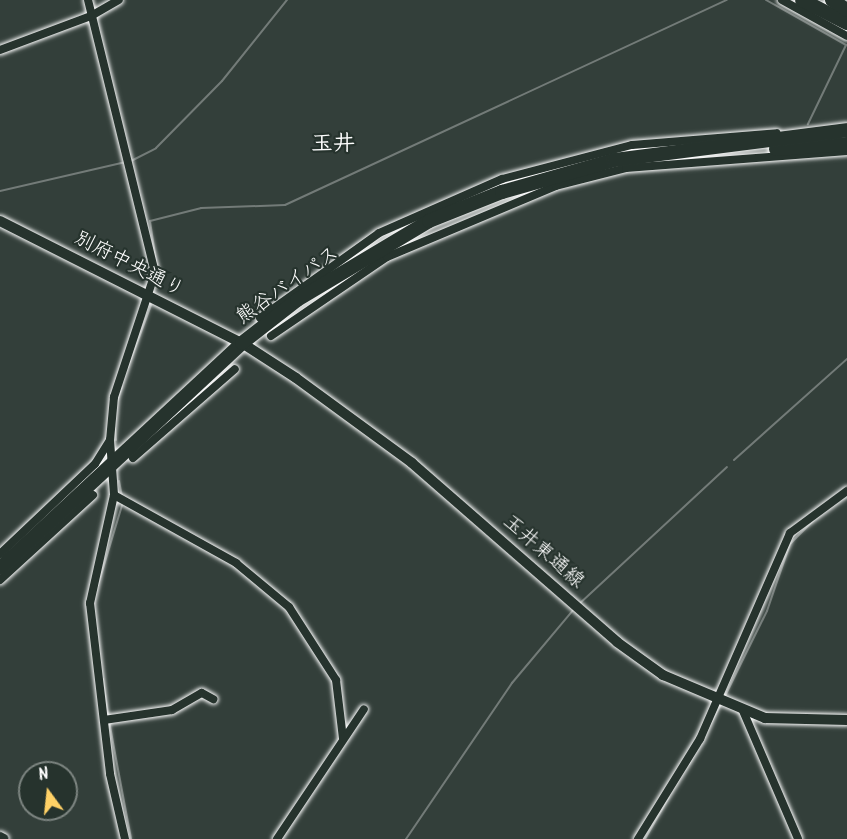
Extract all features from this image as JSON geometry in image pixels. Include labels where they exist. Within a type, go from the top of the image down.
[{"type":"highway","points":[[801,0],[847,23]]},
{"type":"highway","points":[[832,0],[847,10]]},
{"type":"highway","points":[[667,154],[847,130]]},
{"type":"highway","points":[[667,154],[847,144]]},
{"type":"highway","name":"熊谷バイパス","points":[[0,568],[46,531],[111,466],[242,343],[297,300],[381,247],[504,191],[614,160],[667,154]]},
{"type":"street","points":[[88,0],[132,168],[155,273],[151,296],[119,379],[110,440],[114,495],[90,603],[104,720],[125,839]]},
{"type":"street","points":[[0,50],[91,16],[119,0]]},
{"type":"street","points":[[782,0],[847,36]]},
{"type":"street","points":[[504,191],[632,145],[847,123]]},
{"type":"street","points":[[504,191],[626,168],[847,151]]},
{"type":"street","name":"別府中央通り","points":[[0,221],[242,343]]},
{"type":"street","points":[[260,318],[381,247]]},
{"type":"street","points":[[271,336],[381,247]]},
{"type":"street","name":"玉井東通線","points":[[242,343],[412,463],[578,607],[663,675],[743,711],[792,721],[847,720]]},
{"type":"street","points":[[134,458],[156,425],[235,369]]},
{"type":"street","points":[[0,554],[95,464],[110,440]]},
{"type":"street","points":[[638,839],[720,701],[790,533],[847,491]]},
{"type":"street","points":[[0,580],[46,531],[93,495]]},
{"type":"street","points":[[114,495],[236,563],[289,607],[336,680],[343,739]]},
{"type":"street","points":[[104,720],[172,710],[202,693],[213,699]]},
{"type":"street","points":[[277,839],[363,709]]},
{"type":"street","points":[[743,711],[798,839]]},
{"type":"street","points":[[0,837],[4,839]]},
{"type":"waterway","points":[[131,161],[156,148],[222,81],[287,0]]},
{"type":"waterway","points":[[159,282],[150,221],[201,208],[285,205],[727,0]]},
{"type":"waterway","points":[[766,0],[846,45],[808,124]]},
{"type":"waterway","points":[[0,191],[126,162]]},
{"type":"waterway","points":[[128,367],[151,305]]},
{"type":"waterway","points":[[734,460],[847,359]]},
{"type":"waterway","points":[[117,402],[122,387]]},
{"type":"waterway","points":[[115,428],[116,440]]},
{"type":"waterway","points":[[578,605],[727,467]]},
{"type":"waterway","points":[[119,481],[122,496]]},
{"type":"waterway","points":[[98,585],[123,502]]},
{"type":"waterway","points":[[725,696],[767,611],[790,544],[813,521]]},
{"type":"waterway","points":[[406,839],[512,683],[574,609]]},
{"type":"waterway","points":[[103,679],[108,715]]},
{"type":"waterway","points":[[689,764],[721,704]]},
{"type":"waterway","points":[[109,721],[131,839]]},
{"type":"waterway","points":[[645,839],[669,797]]},
{"type":"district","name":"玉井","points":[[333,145]]}]
